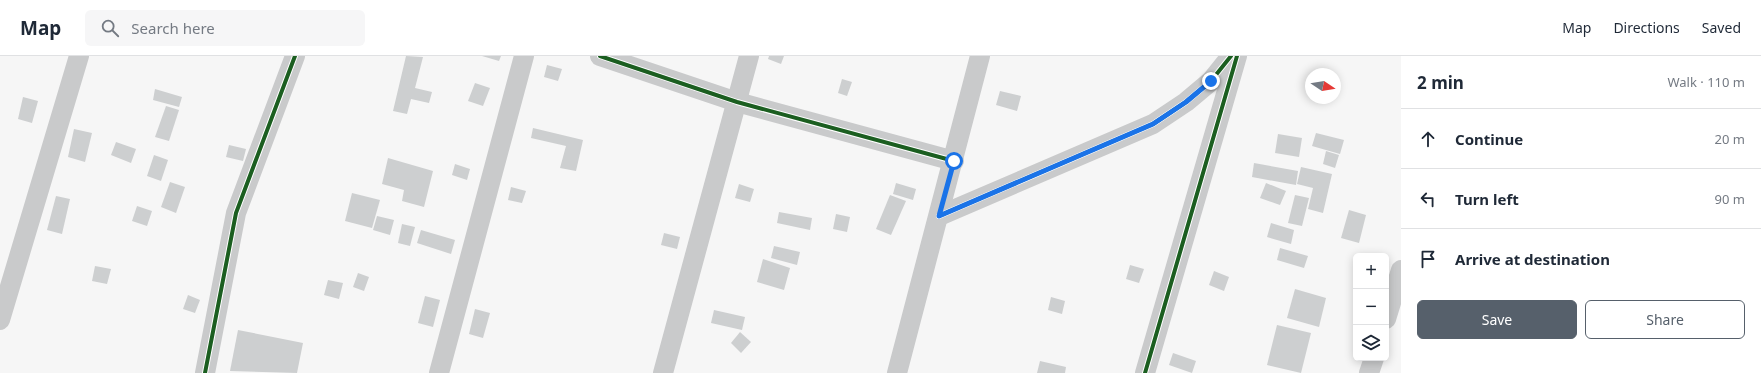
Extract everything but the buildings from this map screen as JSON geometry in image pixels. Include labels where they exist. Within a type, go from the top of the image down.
[{"type":"street","points":[[0,320],[79,56]]},
{"type":"street","points":[[205,373],[236,213],[295,56]]},
{"type":"street","points":[[439,373],[524,56]]},
{"type":"street","points":[[600,56],[737,102],[954,161]]},
{"type":"street","points":[[663,373],[749,56]]},
{"type":"street","points":[[897,373],[954,161],[980,56]]},
{"type":"street","points":[[939,216],[1153,124],[1186,102],[1211,81],[1231,56]]},
{"type":"street","points":[[1145,373],[1237,56]]},
{"type":"street","points":[[1389,309],[1401,270]]},
{"type":"street","points":[[1370,373],[1373,361]]},
{"type":"cycle path","points":[[205,373],[236,213],[295,56]]},
{"type":"cycle path","points":[[600,56],[737,102],[954,161]]},
{"type":"cycle path","points":[[939,216],[1153,124],[1186,102],[1211,81],[1231,56]]},
{"type":"cycle path","points":[[1145,373],[1237,56]]},
{"type":"route","points":[[954,161],[939,216],[1153,124],[1186,102],[1211,81]]}]
